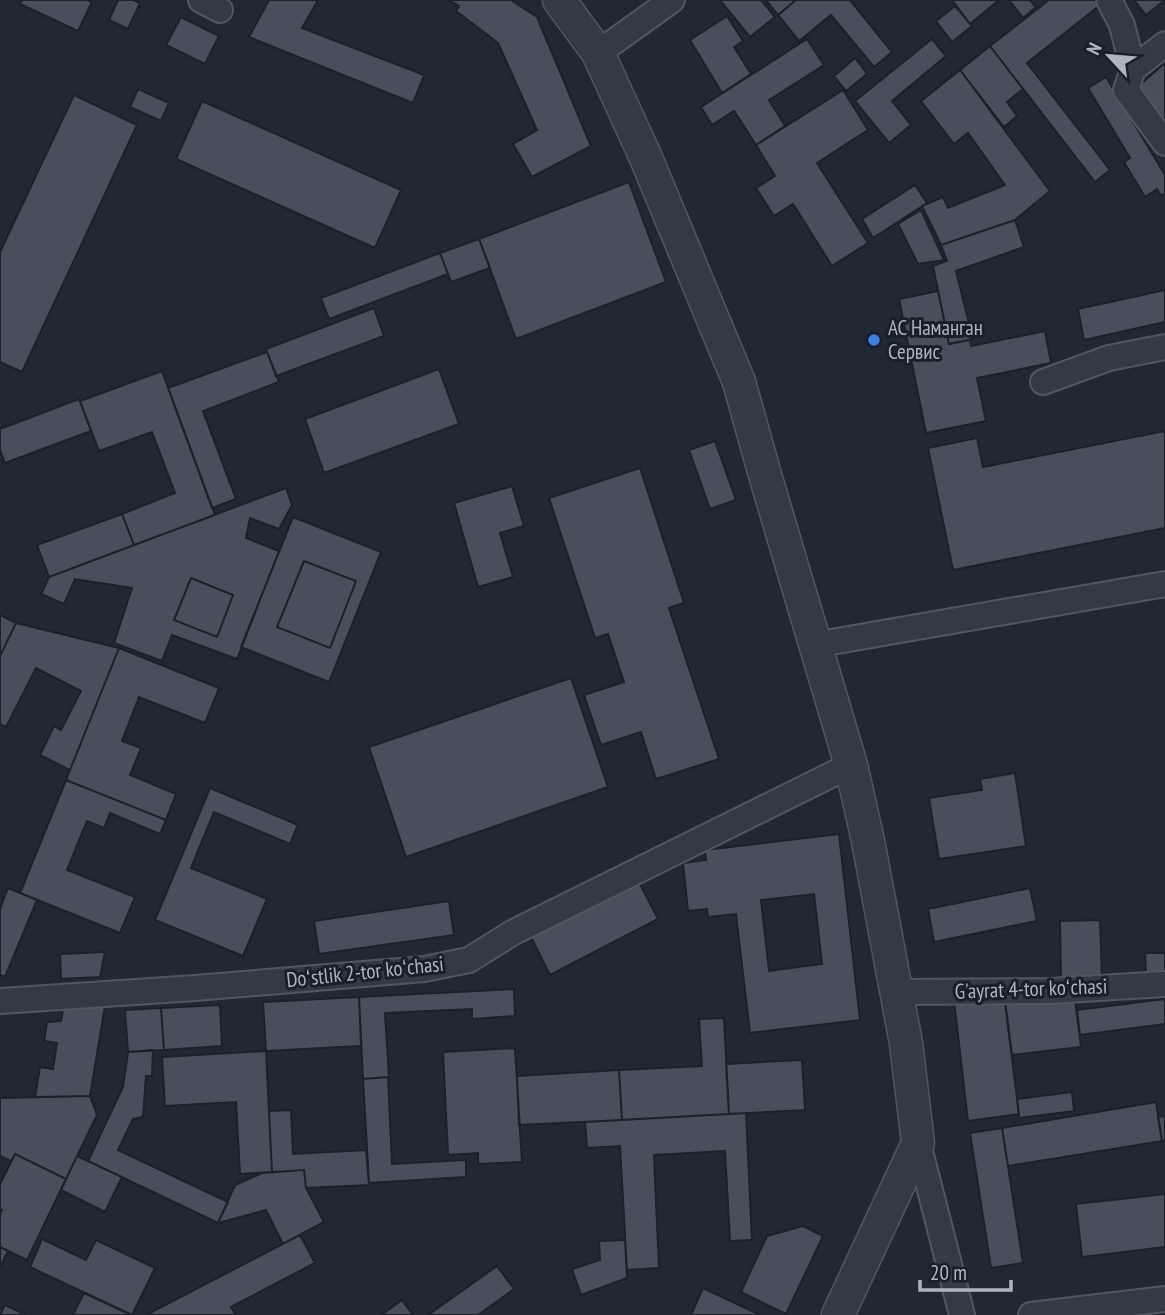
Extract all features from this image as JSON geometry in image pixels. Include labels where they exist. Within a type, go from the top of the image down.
[{"type":"street","points":[[559,0],[598,53],[646,158],[739,382],[851,765],[897,992],[918,1143],[962,1315]]},
{"type":"street","points":[[598,53],[673,0]]},
{"type":"street","points":[[1109,0],[1122,26],[1133,69],[1126,90],[1165,143]]},
{"type":"street","points":[[1133,69],[1165,44]]},
{"type":"street","points":[[1043,382],[1109,358],[1165,347]]},
{"type":"street","points":[[814,645],[1165,584]]},
{"type":"street","name":"Doʻstlik 2-tor koʻchasi","points":[[0,1001],[338,977],[424,969],[469,960],[512,933],[572,902],[851,765]]},
{"type":"street","name":"G'ayrat 4-tor koʻchasi","points":[[897,992],[1050,991],[1165,984]]},
{"type":"street","points":[[838,1315],[918,1143]]},
{"type":"street","points":[[1031,1315],[1165,1299]]},
{"type":"building","points":[[22,0],[92,2],[78,31],[20,4]]},
{"type":"building","points":[[118,0],[140,3],[128,29],[109,20]]},
{"type":"building","points":[[269,0],[318,0],[302,28],[424,75],[413,103],[249,37]]},
{"type":"building","points":[[449,0],[511,0],[537,17],[591,146],[532,177],[513,144],[537,130],[498,43],[456,11],[459,6]]},
{"type":"building","points":[[720,0],[761,0],[775,17],[750,37]]},
{"type":"building","points":[[766,0],[796,0],[778,15]]},
{"type":"building","points":[[796,0],[850,0],[892,52],[874,67],[831,15],[799,41],[778,15]]},
{"type":"building","points":[[952,0],[999,0],[970,24]]},
{"type":"building","points":[[1009,0],[1030,0],[1036,7],[1023,18]]},
{"type":"building","points":[[1049,0],[1095,0],[1099,6],[1027,63],[1110,170],[1095,182],[990,46]]},
{"type":"building","points":[[1134,0],[1165,0],[1146,15]]},
{"type":"building","points":[[955,6],[972,26],[952,42],[936,21]]},
{"type":"building","points":[[727,16],[743,41],[734,47],[751,74],[722,93],[690,40]]},
{"type":"building","points":[[181,17],[219,36],[205,64],[166,45]]},
{"type":"building","points":[[807,39],[824,65],[769,100],[785,126],[756,145],[734,111],[712,125],[701,107]]},
{"type":"building","points":[[932,39],[946,56],[892,101],[911,125],[889,143],[855,101]]},
{"type":"building","points":[[990,46],[1023,89],[1007,102],[1017,116],[1004,127],[960,70]]},
{"type":"building","points":[[855,58],[867,74],[846,91],[834,76]]},
{"type":"building","points":[[1165,63],[1165,124],[1135,89]]},
{"type":"building","points":[[960,70],[1050,191],[1015,220],[941,245],[922,206],[943,197],[948,208],[1005,185],[968,133],[954,144],[921,101]]},
{"type":"building","points":[[1106,77],[1165,175],[1165,193],[1161,196],[1157,189],[1145,197],[1124,162],[1130,158],[1088,88]]},
{"type":"building","points":[[138,89],[169,103],[161,121],[130,107]]},
{"type":"building","points":[[843,90],[868,130],[817,163],[868,243],[832,266],[793,204],[774,216],[756,188],[775,176],[756,145]]},
{"type":"building","points":[[74,95],[137,125],[22,372],[0,362],[0,252]]},
{"type":"building","points":[[202,101],[401,190],[375,248],[176,159]]},
{"type":"building","points":[[629,182],[666,282],[516,339],[479,239]]},
{"type":"building","points":[[915,185],[927,203],[873,238],[862,219]]},
{"type":"building","points":[[921,210],[944,260],[918,264],[898,224]]},
{"type":"building","points":[[1015,220],[1024,247],[956,271],[973,339],[949,344],[933,266],[947,261],[941,245]]},
{"type":"building","points":[[479,239],[490,268],[451,282],[440,253]]},
{"type":"building","points":[[440,253],[448,274],[329,319],[321,298]]},
{"type":"building","points":[[1165,290],[1165,322],[1084,340],[1078,309]]},
{"type":"building","points":[[938,291],[949,344],[970,340],[971,346],[1045,331],[1051,363],[977,378],[986,421],[926,433],[899,299]]},
{"type":"building","points":[[374,308],[384,336],[276,376],[266,349]]},
{"type":"building","points":[[267,352],[279,382],[203,411],[236,499],[212,508],[168,388]]},
{"type":"building","points":[[439,369],[459,424],[324,473],[305,419]]},
{"type":"building","points":[[162,371],[215,515],[134,545],[122,514],[175,493],[152,432],[99,451],[80,401]]},
{"type":"building","points":[[79,399],[91,431],[5,463],[0,450],[0,429]]},
{"type":"building","points":[[1165,431],[1165,528],[953,570],[928,448],[977,438],[983,467]]},
{"type":"building","points":[[715,441],[736,500],[710,509],[689,450]]},
{"type":"building","points":[[640,468],[684,603],[669,608],[719,759],[656,779],[641,732],[601,745],[584,695],[624,682],[608,634],[595,638],[549,498]]},
{"type":"building","points":[[512,486],[524,526],[500,533],[513,577],[478,587],[454,503]]},
{"type":"building","points":[[286,488],[292,505],[279,529],[250,518],[246,538],[279,551],[237,659],[172,635],[162,661],[114,643],[132,588],[75,579],[64,604],[41,594],[49,577]],"holes":[[[191,578],[233,595],[217,637],[174,620]]]},
{"type":"building","points":[[122,514],[134,545],[49,577],[37,545]]},
{"type":"building","points":[[293,517],[381,552],[329,682],[241,647]],"holes":[[[304,561],[356,581],[330,648],[277,627]]]},
{"type":"building","points":[[304,561],[356,581],[330,648],[277,627]]},
{"type":"building","points":[[191,578],[233,595],[217,637],[174,620]]},
{"type":"building","points":[[0,615],[16,623],[0,656]]},
{"type":"building","points":[[16,623],[119,648],[70,770],[40,755],[54,726],[61,730],[81,691],[36,668],[6,727],[0,724],[0,656]]},
{"type":"building","points":[[119,648],[219,688],[205,723],[139,697],[122,741],[141,748],[130,775],[176,794],[166,820],[66,780]]},
{"type":"building","points":[[571,678],[608,787],[406,857],[369,747]]},
{"type":"building","points":[[1015,773],[1026,846],[939,859],[929,798],[982,790],[980,779]]},
{"type":"building","points":[[66,780],[166,820],[160,834],[110,813],[104,828],[87,821],[67,870],[135,897],[120,933],[20,893]]},
{"type":"building","points":[[210,788],[298,825],[290,844],[214,812],[191,868],[267,899],[243,956],[155,920]]},
{"type":"building","points":[[839,834],[860,1020],[750,1033],[736,914],[708,917],[707,909],[688,911],[683,863],[706,860],[705,850]],"holes":[[[814,894],[822,964],[769,971],[761,900]]]},
{"type":"building","points":[[637,878],[658,919],[550,975],[529,933]]},
{"type":"building","points":[[8,888],[37,900],[5,977],[0,975],[0,909]]},
{"type":"building","points":[[1030,888],[1037,921],[934,942],[928,909]]},
{"type":"building","points":[[449,901],[454,935],[319,954],[314,921]]},
{"type":"building","points":[[1100,920],[1102,978],[1061,979],[1060,921]]},
{"type":"building","points":[[105,952],[100,977],[61,979],[60,954]]},
{"type":"building","points":[[1145,953],[1165,953],[1165,974],[1146,975]]},
{"type":"building","points":[[514,989],[515,1016],[472,1019],[472,1009],[385,1013],[389,1077],[363,1079],[359,997]]},
{"type":"building","points":[[1074,991],[1081,1047],[1012,1055],[1005,1000]]},
{"type":"building","points":[[1004,995],[1019,1114],[968,1121],[954,1001]]},
{"type":"building","points":[[359,997],[361,1046],[266,1051],[263,1002]]},
{"type":"building","points":[[1165,999],[1165,1024],[1080,1035],[1077,1010]]},
{"type":"building","points":[[220,1005],[222,1046],[164,1050],[161,1008]]},
{"type":"building","points":[[105,1006],[90,1096],[35,1097],[40,1067],[53,1069],[57,1043],[44,1041],[47,1022],[61,1021],[63,1009]]},
{"type":"building","points":[[161,1008],[164,1050],[128,1052],[125,1010]]},
{"type":"building","points":[[724,1018],[729,1114],[622,1120],[619,1070],[702,1066],[699,1019]]},
{"type":"building","points":[[515,1048],[522,1162],[478,1164],[478,1153],[448,1155],[443,1052]]},
{"type":"building","points":[[153,1050],[152,1076],[146,1076],[143,1117],[133,1119],[118,1150],[228,1202],[218,1223],[88,1161],[123,1087],[128,1052]]},
{"type":"building","points":[[266,1051],[272,1172],[240,1174],[236,1102],[165,1106],[162,1057]]},
{"type":"building","points":[[802,1060],[805,1110],[729,1114],[726,1064]]},
{"type":"building","points":[[619,1070],[622,1120],[519,1125],[517,1076]]},
{"type":"building","points":[[388,1077],[392,1164],[466,1160],[466,1177],[369,1183],[363,1079]]},
{"type":"building","points":[[1072,1092],[1074,1111],[1019,1118],[1017,1099]]},
{"type":"building","points":[[90,1096],[97,1115],[66,1179],[15,1154],[11,1161],[0,1156],[0,1098]]},
{"type":"building","points":[[1156,1102],[1162,1141],[1008,1166],[1002,1128]]},
{"type":"building","points":[[291,1110],[293,1154],[366,1150],[369,1185],[306,1188],[304,1170],[272,1172],[269,1111]]},
{"type":"building","points":[[746,1113],[752,1240],[730,1241],[725,1151],[654,1155],[659,1268],[627,1270],[620,1146],[587,1148],[585,1122]]},
{"type":"building","points":[[1165,1116],[1165,1141],[1162,1141],[1158,1117]]},
{"type":"building","points":[[1002,1128],[1023,1263],[991,1268],[970,1133]]},
{"type":"building","points":[[15,1154],[66,1179],[27,1260],[0,1247],[0,1184]]},
{"type":"building","points":[[77,1156],[122,1177],[105,1212],[61,1190]]},
{"type":"building","points":[[304,1170],[306,1188],[324,1222],[283,1244],[266,1210],[218,1223],[235,1185],[262,1173]]},
{"type":"building","points":[[1165,1194],[1165,1247],[1082,1257],[1076,1204]]},
{"type":"building","points":[[803,1226],[823,1236],[786,1314],[741,1292],[767,1236]]},
{"type":"building","points":[[300,1235],[315,1263],[231,1307],[236,1315],[146,1315]]},
{"type":"building","points":[[42,1239],[86,1260],[96,1240],[155,1268],[132,1315],[30,1267]]},
{"type":"building","points":[[625,1240],[627,1278],[581,1295],[572,1269],[600,1260],[599,1241]]},
{"type":"building","points":[[0,1247],[8,1251],[0,1267]]},
{"type":"building","points":[[497,1266],[514,1289],[478,1315],[428,1315]]},
{"type":"building","points":[[703,1288],[760,1315],[691,1315]]},
{"type":"building","points":[[84,1293],[131,1315],[73,1315]]},
{"type":"building","points":[[402,1300],[413,1315],[381,1315]]},
{"type":"building","points":[[5,1305],[26,1315],[0,1315]]},
{"type":"place","name":"АС Наманган Сервис","points":[[874,340]]}]
